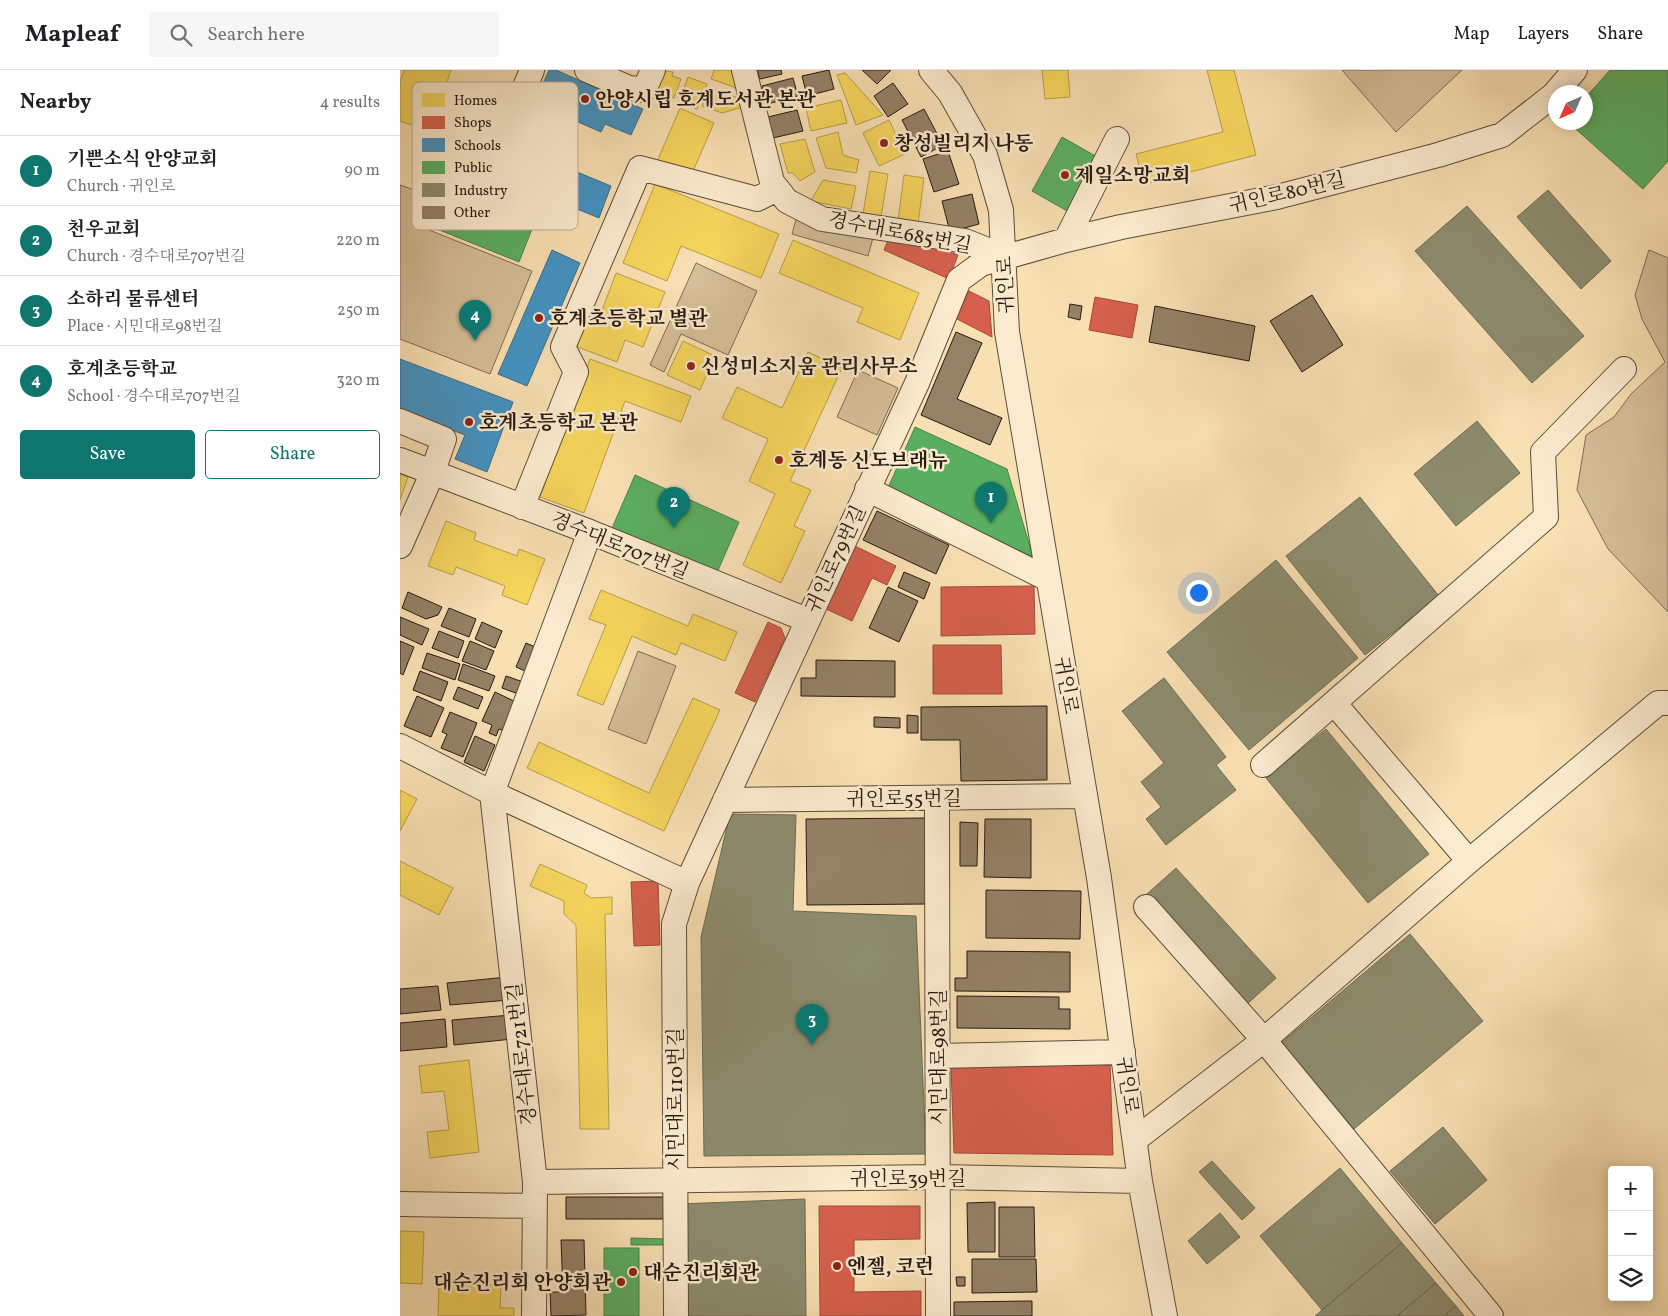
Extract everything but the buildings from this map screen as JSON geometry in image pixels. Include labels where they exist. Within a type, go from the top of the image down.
[{"type":"street","points":[[527,82],[532,70]]},
{"type":"street","points":[[602,73],[629,88],[644,90],[653,70]]},
{"type":"street","name":"경수대로685번길","points":[[744,70],[772,182],[787,201],[822,219],[965,241],[1005,257]]},
{"type":"street","name":"귀인로","points":[[931,70],[950,93],[985,155],[1001,210],[1005,257],[1007,332],[1074,722],[1084,796],[1099,878],[1136,1139],[1140,1181],[1165,1316]]},
{"type":"street","name":"귀인로80번길","points":[[1563,85],[1575,70]]},
{"type":"street","name":"귀인로80번길","points":[[1005,257],[1121,227],[1277,197],[1438,156],[1502,135],[1548,99]]},
{"type":"street","points":[[1066,240],[1117,139]]},
{"type":"street","points":[[522,507],[576,372],[563,346],[640,168],[757,199],[777,189]]},
{"type":"street","name":"귀인로79번길","points":[[687,883],[867,489],[918,383],[959,280],[981,264],[1005,257]]},
{"type":"street","points":[[1263,765],[1546,516],[1543,452],[1624,369]]},
{"type":"street","points":[[400,421],[444,439],[432,474],[400,546]]},
{"type":"street","name":"경수대로707번길","points":[[400,460],[432,474],[590,532],[807,620]]},
{"type":"street","points":[[867,489],[1048,579]]},
{"type":"street","points":[[492,793],[590,532]]},
{"type":"street","points":[[1334,703],[1469,861]]},
{"type":"street","points":[[1136,1139],[1264,1040],[1469,861],[1658,703],[1668,703]]},
{"type":"street","points":[[400,746],[492,793],[687,883]]},
{"type":"street","name":"경수대로721번길","points":[[492,793],[535,1182],[534,1316]]},
{"type":"street","name":"귀인로55번길","points":[[725,800],[1084,796]]},
{"type":"street","name":"시민대로98번길","points":[[937,798],[938,1316]]},
{"type":"street","name":"시민대로110번길","points":[[676,1316],[674,924],[687,883]]},
{"type":"street","points":[[1146,907],[1264,1040],[1491,1316]]},
{"type":"street","points":[[938,1056],[1124,1052]]},
{"type":"street","name":"귀인로39번길","points":[[535,1182],[938,1177],[1140,1181]]},
{"type":"street","points":[[400,1204],[535,1206]]},
{"type":"shaded area","points":[[1342,70],[1462,70],[1396,132]]},
{"type":"shaded area","points":[[400,185],[412,189],[412,230],[429,230],[532,271],[490,374],[400,339]]},
{"type":"shaded area","points":[[797,216],[873,238],[868,256],[792,234]]},
{"type":"shaded area","points":[[1649,250],[1668,258],[1668,612],[1608,549],[1577,490],[1586,435],[1614,417],[1631,394],[1665,362],[1642,319],[1635,295]]},
{"type":"shaded area","points":[[696,263],[757,291],[728,355],[681,334],[664,372],[650,365]]},
{"type":"shaded area","points":[[858,370],[898,388],[877,435],[837,417]]},
{"type":"shaded area","points":[[638,651],[676,666],[646,744],[608,729]]},
{"type":"place","name":"안양시립 호계도서관 본관","points":[[585,99]]},
{"type":"place","name":"창성빌리지 나동","points":[[884,143]]},
{"type":"place","name":"제일소망교회","points":[[1065,175]]},
{"type":"place","name":"호계초등학교 별관","points":[[539,318]]},
{"type":"place","name":"호계초등학교","points":[[475,341]]},
{"type":"place","name":"신성미소지움 관리사무소","points":[[691,366]]},
{"type":"place","name":"호계초등학교 본관","points":[[469,422]]},
{"type":"place","name":"호계동 신도브래뉴","points":[[779,460]]},
{"type":"place","name":"기쁜소식 안양교회","points":[[991,523]]},
{"type":"place","name":"천우교회","points":[[674,528]]},
{"type":"place","name":"소하리 물류센터","points":[[812,1045]]},
{"type":"place","name":"엔젤, 코런","points":[[837,1266]]},
{"type":"place","name":"대순진리회관","points":[[633,1272]]},
{"type":"place","name":"대순진리회 안양회관","points":[[621,1282]]}]
